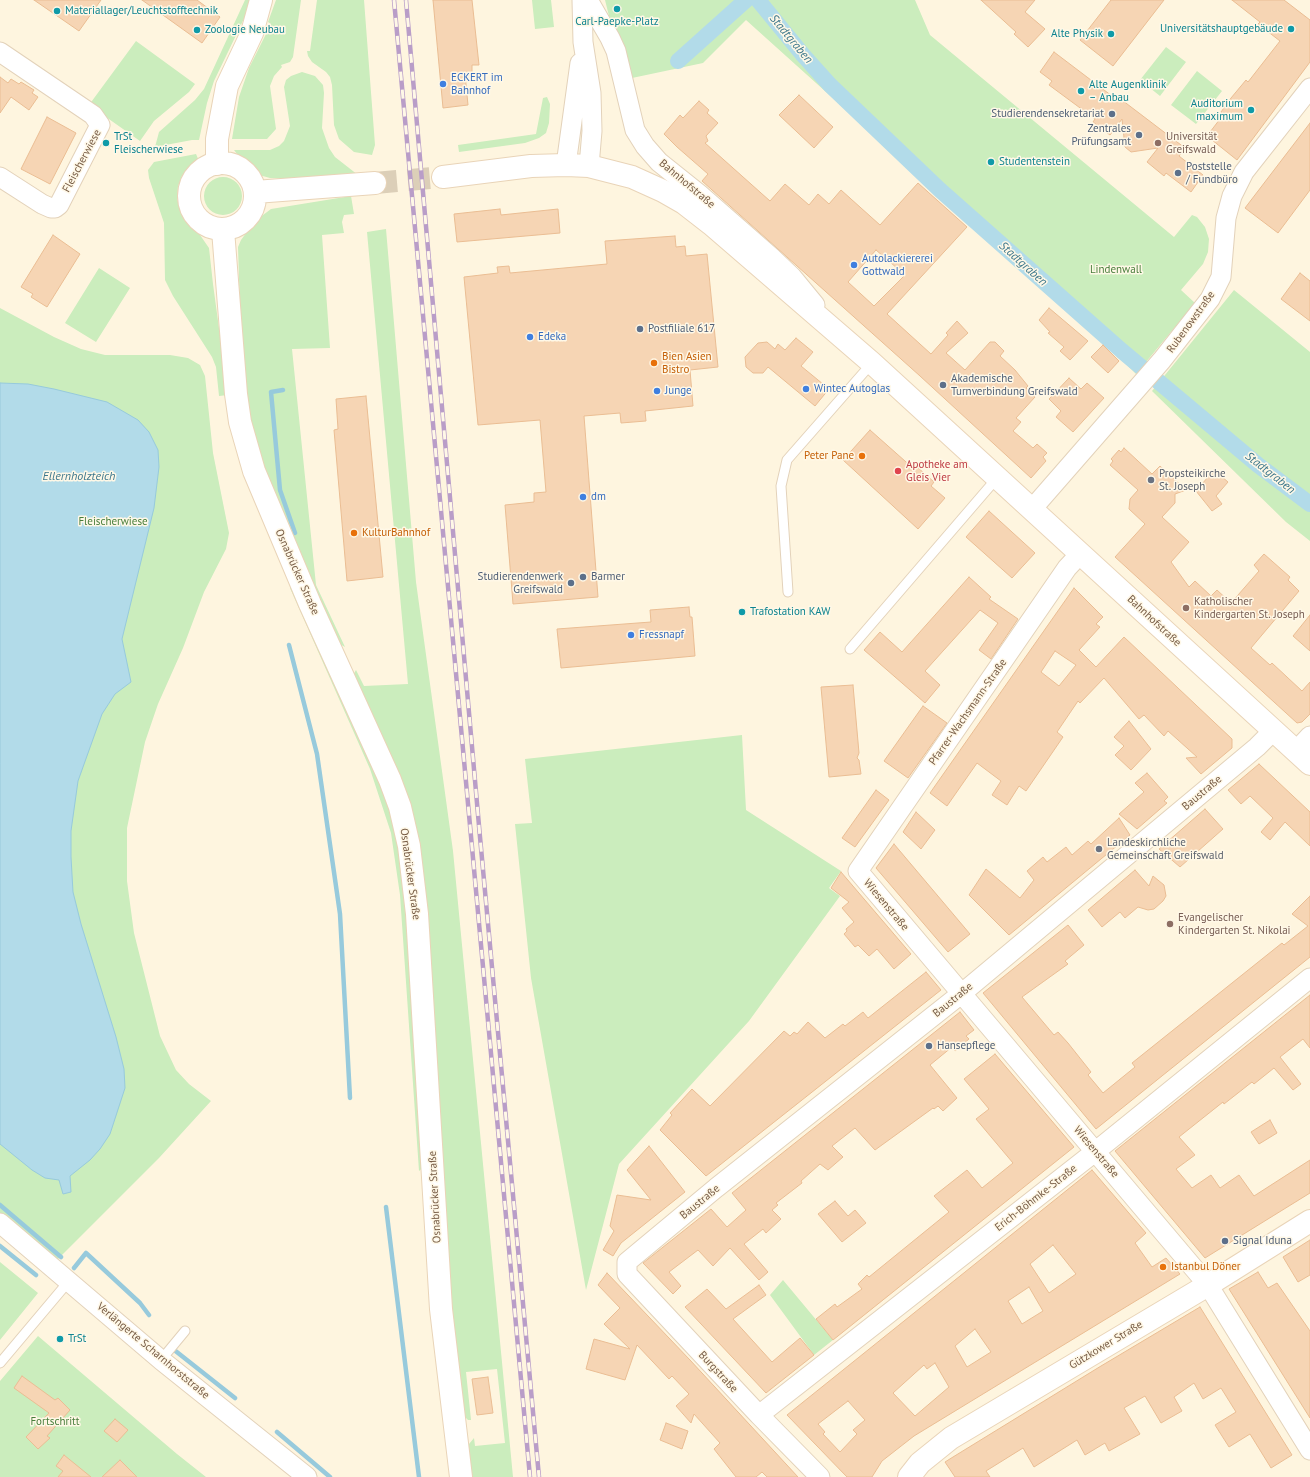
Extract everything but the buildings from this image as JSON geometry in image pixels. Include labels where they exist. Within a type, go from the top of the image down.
[{"type":"main road","points":[[217,164],[218,139],[227,86],[252,33],[261,0]]},
{"type":"main road","points":[[217,164],[230,164],[239,168],[247,175],[256,192],[254,204],[250,214],[243,222],[233,228],[223,230],[212,228],[202,222],[194,214],[190,204],[189,192],[192,181],[199,172],[208,166],[217,164]]},
{"type":"main road","name":"Bahnhofstraße","points":[[443,177],[531,166],[566,164],[589,166],[632,177],[663,191],[684,203],[711,224],[777,283],[872,363],[1273,730],[1305,750]]},
{"type":"main road","points":[[256,192],[375,183]]},
{"type":"main road","name":"Osnabrücker Straße","points":[[223,230],[236,394],[240,422],[254,471],[310,604],[390,780],[400,807],[409,846],[417,914],[441,1309],[461,1477]]},
{"type":"main road","name":"Gützkower Straße","points":[[909,1477],[920,1463],[951,1438],[1208,1285],[1310,1221]]},
{"type":"street","points":[[582,0],[584,42],[591,93],[592,131],[589,166]]},
{"type":"street","name":"Bahnhofstraße","points":[[588,0],[616,51],[635,130],[644,146],[659,162],[700,194],[792,277],[840,335]]},
{"type":"street","points":[[566,164],[584,42]]},
{"type":"street","name":"Fleischerwiese","points":[[0,52],[92,115],[100,125],[58,206],[55,208],[42,204],[0,177]]},
{"type":"street","name":"Rubenowstraße","points":[[1032,509],[1138,388],[1210,299],[1221,277],[1226,218],[1232,196],[1244,172],[1310,88]]},
{"type":"street","name":"Pfarrer-Wachsmann-Straße","points":[[858,871],[1067,568],[1080,554]]},
{"type":"street","name":"Baustraße","points":[[627,1262],[716,1188],[961,994],[1251,752],[1273,730]]},
{"type":"street","name":"Wiesenstraße","points":[[858,871],[1208,1285],[1310,1450]]},
{"type":"street","name":"Erich-Böhmke-Straße","points":[[759,1416],[1096,1151],[1310,978]]},
{"type":"street","name":"Verlängerte Scharnhorststraße","points":[[0,1223],[69,1280],[161,1360],[307,1477]]},
{"type":"street","name":"Burgstraße","points":[[627,1262],[627,1274],[759,1416],[820,1477]]},
{"type":"lane","points":[[788,592],[781,486],[787,460],[872,363]]},
{"type":"lane","points":[[850,649],[998,478]]},
{"type":"lane","points":[[0,1363],[69,1280]]},
{"type":"lane","points":[[161,1360],[185,1331]]},
{"type":"green space","points":[[245,0],[253,0],[214,81],[207,103],[199,140],[155,147],[159,132],[195,100],[204,89]]},
{"type":"green space","points":[[276,0],[301,0],[293,57],[290,62],[281,65],[282,67],[274,76],[270,86],[276,129],[267,139],[232,139],[239,97],[249,68],[271,24],[268,22]]},
{"type":"green space","points":[[317,0],[364,0],[375,145],[372,155],[354,152],[339,139],[334,125],[332,85],[330,77],[326,72],[312,62],[308,56],[307,51],[310,51]]},
{"type":"green space","points":[[532,0],[551,0],[554,27],[535,29]]},
{"type":"green space","name":"Lindenwall","points":[[605,0],[915,0],[930,35],[1174,237],[1192,215],[1197,217],[1205,227],[1209,239],[1208,252],[1203,264],[1181,290],[1195,303],[1136,374],[1106,344],[746,20],[703,63],[632,78],[617,30],[609,16]]},
{"type":"green space","points":[[136,41],[195,84],[189,92],[154,121],[140,141],[89,105]]},
{"type":"green space","points":[[1166,47],[1186,62],[1160,96],[1140,80]]},
{"type":"green space","points":[[1197,71],[1222,91],[1196,124],[1171,105]]},
{"type":"green space","points":[[302,72],[315,76],[323,85],[322,128],[329,148],[335,157],[358,175],[297,179],[270,178],[259,175],[241,159],[234,150],[270,150],[279,146],[284,141],[290,126],[284,87],[286,80],[291,76]]},
{"type":"green space","points":[[547,97],[550,104],[549,123],[546,133],[539,138],[525,143],[459,152],[458,145],[536,134],[543,98]]},
{"type":"green space","points":[[196,154],[199,161],[190,166],[182,176],[178,186],[177,200],[190,227],[200,235],[209,248],[228,395],[219,396],[216,367],[212,357],[173,296],[165,280],[164,223],[149,178],[148,170],[154,162]]},
{"type":"green space","points":[[219,177],[227,177],[237,182],[241,189],[241,203],[237,210],[227,215],[219,215],[209,210],[207,207],[204,200],[204,192],[209,182],[212,180]]},
{"type":"green space","points":[[351,196],[354,214],[344,215],[342,222],[344,233],[322,235],[330,348],[292,349],[316,585],[345,647],[338,643],[265,474],[248,412],[241,340],[238,247],[241,240],[255,221],[271,209]]},
{"type":"green space","points":[[386,229],[416,582],[453,851],[513,1477],[467,1477],[464,1450],[474,1438],[475,1446],[505,1443],[497,1369],[466,1372],[471,1420],[468,1420],[460,1412],[450,1307],[423,891],[352,677],[356,670],[364,686],[408,684],[367,232]]},
{"type":"green space","points":[[99,268],[130,288],[96,342],[65,323]]},
{"type":"green space","points":[[1234,290],[1310,352],[1310,541],[1286,522],[1152,391]]},
{"type":"green space","name":"Fleischerwiese","points":[[0,308],[54,337],[81,349],[105,355],[170,355],[188,358],[200,365],[205,376],[213,453],[229,533],[226,549],[204,592],[183,648],[158,704],[145,742],[127,828],[127,881],[134,933],[160,1036],[176,1070],[189,1084],[211,1101],[159,1158],[56,1261],[0,1213]]},
{"type":"green space","points":[[295,584],[383,784],[402,854],[426,1165],[419,1171],[400,895],[391,833],[370,769],[290,588]]},
{"type":"green space","points":[[742,735],[746,810],[841,871],[829,888],[840,896],[749,1021],[619,1164],[586,1290],[531,978],[515,824],[532,823],[525,759]]},
{"type":"green space","points":[[0,1262],[38,1293],[0,1340]]},
{"type":"green space","points":[[783,1280],[833,1340],[814,1355],[770,1295]]},
{"type":"green space","name":"Fortschritt","points":[[38,1336],[206,1477],[0,1477],[0,1381]]},
{"type":"water","name":"Ellernholzteich","points":[[0,383],[28,384],[107,402],[138,420],[149,432],[158,450],[159,467],[154,508],[122,639],[131,682],[115,694],[102,714],[78,781],[71,831],[73,892],[81,924],[116,1037],[124,1069],[125,1088],[110,1134],[100,1149],[90,1160],[70,1176],[71,1192],[63,1194],[59,1180],[45,1178],[32,1170],[0,1144]]},
{"type":"waterway","points":[[678,61],[746,0]]},
{"type":"waterway","name":"Stadtgraben","points":[[758,0],[803,55],[830,85],[940,190],[1122,351],[1258,465],[1310,504]]},
{"type":"waterway","points":[[283,390],[271,392],[280,490],[295,533]]},
{"type":"waterway","points":[[289,645],[317,754],[340,914],[350,1098]]},
{"type":"waterway","points":[[0,1205],[61,1257]]},
{"type":"waterway","points":[[386,1207],[419,1477]]},
{"type":"waterway","points":[[0,1246],[36,1275]]},
{"type":"waterway","points":[[74,1268],[86,1253],[140,1303],[149,1315]]},
{"type":"waterway","points":[[173,1349],[235,1398]]},
{"type":"waterway","points":[[277,1432],[330,1477]]},
{"type":"tunnel","points":[[375,183],[443,177]]},
{"type":"railway","points":[[394,0],[530,1477]]},
{"type":"railway","points":[[406,0],[480,837],[539,1477]]},
{"type":"place","name":"Carl-Paepke-Platz","points":[[617,9]]},
{"type":"place","name":"Materiallager/Leuchtstofftechnik","points":[[57,11]]},
{"type":"place","name":"Universitätshauptgebäude","points":[[1291,29]]},
{"type":"place","name":"Zoologie Neubau","points":[[197,30]]},
{"type":"place","name":"Alte Physik","points":[[1111,34]]},
{"type":"place","name":"ECKERT im Bahnhof","points":[[443,84]]},
{"type":"place","name":"Alte Augenklinik – Anbau","points":[[1081,91]]},
{"type":"place","name":"Auditorium maximum","points":[[1251,110]]},
{"type":"place","name":"Studierendensekretariat","points":[[1112,114]]},
{"type":"place","name":"Zentrales Prüfungsamt","points":[[1139,135]]},
{"type":"place","name":"TrSt Fleischerwiese","points":[[106,143]]},
{"type":"place","name":"Universität Greifswald","points":[[1158,143]]},
{"type":"place","name":"Studentenstein","points":[[991,162]]},
{"type":"place","name":"Poststelle / Fundbüro","points":[[1178,173]]},
{"type":"place","name":"Autolackiererei Gottwald","points":[[854,265]]},
{"type":"place","name":"Postfiliale 617","points":[[640,329]]},
{"type":"place","name":"Edeka","points":[[530,337]]},
{"type":"place","name":"Bien Asien Bistro","points":[[654,363]]},
{"type":"place","name":"Akademische Turnverbindung Greifswald","points":[[943,385]]},
{"type":"place","name":"Wintec Autoglas","points":[[806,389]]},
{"type":"place","name":"Junge","points":[[657,391]]},
{"type":"place","name":"Peter Pane","points":[[862,456]]},
{"type":"place","name":"Apotheke am Gleis Vier","points":[[898,471]]},
{"type":"place","name":"Propsteikirche St. Joseph","points":[[1151,480]]},
{"type":"place","name":"dm","points":[[583,497]]},
{"type":"place","name":"KulturBahnhof","points":[[354,533]]},
{"type":"place","name":"Barmer","points":[[583,577]]},
{"type":"place","name":"Studierendenwerk Greifswald","points":[[571,583]]},
{"type":"place","name":"Katholischer Kindergarten St. Joseph","points":[[1186,608]]},
{"type":"place","name":"Trafostation KAW","points":[[742,612]]},
{"type":"place","name":"Fressnapf","points":[[631,635]]},
{"type":"place","name":"Landeskirchliche Gemeinschaft Greifswald","points":[[1099,849]]},
{"type":"place","name":"Evangelischer Kindergarten St. Nikolai","points":[[1170,924]]},
{"type":"place","name":"Hansepflege","points":[[929,1046]]},
{"type":"place","name":"Signal Iduna","points":[[1225,1241]]},
{"type":"place","name":"Istanbul Döner","points":[[1163,1267]]},
{"type":"place","name":"TrSt","points":[[60,1339]]}]
